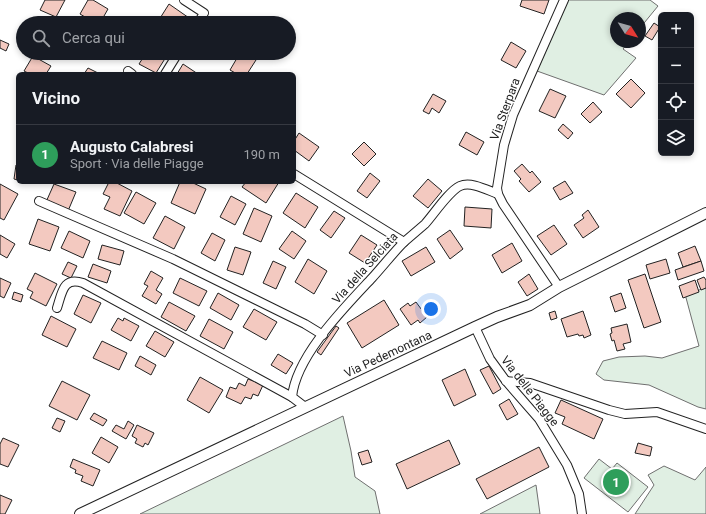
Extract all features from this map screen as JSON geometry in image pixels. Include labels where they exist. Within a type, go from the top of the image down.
[{"type":"street","points":[[184,0],[204,13],[202,16]]},
{"type":"street","name":"Via Sterpara","points":[[498,194],[498,178],[502,156],[513,115],[564,0]]},
{"type":"street","points":[[166,72],[174,60]]},
{"type":"street","points":[[296,175],[404,242]]},
{"type":"street","name":"Via della Selciata","points":[[292,397],[297,376],[323,335],[349,303],[404,242],[423,225],[453,191],[460,186],[470,185],[498,194]]},
{"type":"street","points":[[498,194],[503,204],[559,287]]},
{"type":"street","points":[[39,201],[173,260],[305,324],[323,335]]},
{"type":"street","name":"Via Pedemontana","points":[[80,514],[475,327],[530,305],[559,287],[706,213]]},
{"type":"street","points":[[57,308],[68,284],[75,281],[83,284],[292,397],[305,407]]},
{"type":"street","name":"Via delle Piagge","points":[[475,327],[490,359],[506,381],[539,418],[567,465],[579,494],[582,514]]},
{"type":"street","points":[[506,381],[530,383],[595,406],[624,414],[657,412],[706,429]]},
{"type":"green space","points":[[568,0],[650,0],[658,6],[646,21],[646,12],[610,12],[610,48],[624,48],[623,49],[636,58],[604,95],[537,71]]},
{"type":"green space","points":[[706,288],[706,409],[698,407],[649,385],[604,380],[596,374],[603,361],[619,357],[645,356],[662,358],[699,346],[685,294]]},
{"type":"green space","points":[[343,416],[355,477],[375,491],[380,514],[140,514]]},
{"type":"green space","points":[[599,459],[612,469],[617,463],[648,487],[628,512],[584,478]]},
{"type":"green space","points":[[664,466],[695,480],[706,467],[706,514],[635,514],[654,485],[648,475]]},
{"type":"green space","points":[[536,485],[540,514],[480,514]]},
{"type":"building","points":[[45,0],[65,0],[57,16],[40,10]]},
{"type":"building","points":[[88,0],[93,0],[108,9],[104,16],[83,16],[80,14]]},
{"type":"building","points":[[522,0],[549,0],[544,14],[520,6]]},
{"type":"building","points":[[169,4],[186,16],[161,16]]},
{"type":"building","points":[[654,23],[658,26],[658,30],[652,40],[646,37]]},
{"type":"building","points":[[0,40],[9,44],[6,51],[0,48]]},
{"type":"building","points":[[511,42],[526,51],[516,68],[501,60]]},
{"type":"building","points":[[31,60],[40,60],[51,66],[47,72],[24,71]]},
{"type":"building","points":[[142,60],[164,60],[157,72],[139,64]]},
{"type":"building","points":[[236,60],[256,60],[248,72],[234,72],[230,70]]},
{"type":"building","points":[[183,64],[195,72],[178,72]]},
{"type":"building","points":[[88,68],[96,72],[85,72]]},
{"type":"building","points":[[631,79],[645,93],[631,108],[616,94]]},
{"type":"building","points":[[550,89],[566,96],[555,118],[539,111]]},
{"type":"building","points":[[433,94],[446,101],[439,113],[432,108],[429,114],[423,111]]},
{"type":"building","points":[[593,102],[602,112],[590,123],[581,114]]},
{"type":"building","points":[[563,124],[573,133],[568,139],[558,130]]},
{"type":"building","points":[[466,132],[484,142],[477,155],[459,145]]},
{"type":"building","points":[[299,133],[319,147],[309,161],[296,151],[296,138]]},
{"type":"building","points":[[364,142],[376,154],[364,166],[352,154]]},
{"type":"building","points":[[522,164],[530,173],[532,171],[541,182],[529,192],[519,181],[521,179],[514,171]]},
{"type":"building","points":[[16,165],[16,180],[14,179]]},
{"type":"building","points":[[370,173],[380,181],[367,198],[357,191]]},
{"type":"building","points":[[428,179],[442,191],[428,208],[413,196]]},
{"type":"building","points":[[565,181],[573,193],[560,200],[553,188]]},
{"type":"building","points":[[0,184],[18,194],[4,220],[0,218]]},
{"type":"building","points":[[54,184],[76,192],[68,211],[46,202]]},
{"type":"building","points":[[108,184],[119,184],[132,191],[120,216],[104,209],[110,197],[103,194]]},
{"type":"building","points":[[179,184],[195,184],[206,189],[195,214],[171,203]]},
{"type":"building","points":[[244,184],[278,184],[266,203],[242,187]]},
{"type":"building","points":[[136,192],[156,203],[144,224],[124,213]]},
{"type":"building","points":[[296,193],[318,207],[305,228],[283,213]]},
{"type":"building","points":[[231,196],[246,204],[235,225],[220,217]]},
{"type":"building","points":[[465,207],[492,209],[491,228],[464,226]]},
{"type":"building","points":[[254,208],[272,216],[261,242],[243,234]]},
{"type":"building","points":[[588,210],[599,227],[583,238],[574,225],[584,218],[582,215]]},
{"type":"building","points":[[334,211],[345,218],[331,238],[320,230]]},
{"type":"building","points":[[165,216],[185,227],[174,249],[153,238]]},
{"type":"building","points":[[38,219],[59,227],[50,251],[29,244]]},
{"type":"building","points":[[554,225],[567,244],[551,255],[537,236]]},
{"type":"building","points":[[450,230],[463,249],[450,259],[437,239]]},
{"type":"building","points":[[69,231],[90,241],[83,258],[61,248]]},
{"type":"building","points":[[292,231],[306,241],[294,259],[279,249]]},
{"type":"building","points":[[212,233],[225,240],[215,261],[201,253]]},
{"type":"building","points":[[0,235],[15,244],[7,258],[0,254]]},
{"type":"building","points":[[361,235],[377,245],[365,263],[349,253]]},
{"type":"building","points":[[512,243],[522,261],[502,273],[492,255]]},
{"type":"building","points":[[102,245],[124,251],[120,265],[98,259]]},
{"type":"building","points":[[695,246],[701,261],[683,267],[678,253]]},
{"type":"building","points":[[235,247],[251,252],[243,275],[227,270]]},
{"type":"building","points":[[426,247],[435,262],[411,276],[402,261]]},
{"type":"building","points":[[308,259],[327,271],[314,294],[295,282]]},
{"type":"building","points":[[666,259],[670,273],[650,279],[646,265]]},
{"type":"building","points":[[273,261],[286,267],[276,289],[263,283]]},
{"type":"building","points":[[701,261],[704,271],[678,280],[675,270]]},
{"type":"building","points":[[68,262],[77,266],[71,278],[62,274]]},
{"type":"building","points":[[93,264],[111,271],[107,283],[88,277]]},
{"type":"building","points":[[151,271],[163,278],[156,290],[162,294],[156,304],[142,296],[148,286],[144,284]]},
{"type":"building","points":[[35,273],[57,284],[46,306],[30,298],[33,292],[27,289]]},
{"type":"building","points":[[529,274],[538,289],[527,296],[518,282]]},
{"type":"building","points":[[645,274],[661,322],[644,328],[628,280]]},
{"type":"building","points":[[704,277],[706,280],[706,288],[701,290],[697,280]]},
{"type":"building","points":[[0,278],[11,283],[4,298],[0,296]]},
{"type":"building","points":[[180,278],[207,291],[199,306],[173,293]]},
{"type":"building","points":[[695,280],[699,292],[683,298],[679,286]]},
{"type":"building","points":[[14,292],[23,295],[21,302],[12,299]]},
{"type":"building","points":[[218,293],[239,305],[231,320],[210,308]]},
{"type":"building","points":[[621,293],[626,308],[615,312],[610,297]]},
{"type":"building","points":[[83,295],[101,303],[91,323],[74,314]]},
{"type":"building","points":[[384,300],[399,325],[362,348],[347,323]]},
{"type":"building","points":[[169,302],[195,316],[186,331],[161,317]]},
{"type":"building","points":[[416,302],[427,317],[420,323],[418,320],[411,325],[400,309],[408,303],[410,306]]},
{"type":"building","points":[[254,309],[277,322],[266,340],[243,327]]},
{"type":"building","points":[[555,311],[557,318],[551,320],[549,313]]},
{"type":"building","points":[[583,311],[591,335],[584,338],[583,335],[579,336],[578,334],[567,337],[561,319]]},
{"type":"building","points":[[51,316],[76,329],[67,347],[42,335]]},
{"type":"building","points":[[118,318],[123,321],[124,318],[139,326],[131,341],[111,330]]},
{"type":"building","points":[[209,319],[233,332],[224,349],[200,336]]},
{"type":"building","points":[[627,324],[631,342],[623,344],[625,349],[617,351],[614,340],[612,341],[610,334],[612,333],[611,328]]},
{"type":"building","points":[[336,326],[339,328],[321,355],[317,352]]},
{"type":"building","points":[[155,331],[174,342],[165,357],[146,346]]},
{"type":"building","points":[[102,341],[127,353],[119,370],[93,358]]},
{"type":"building","points":[[278,354],[293,363],[286,374],[271,365]]},
{"type":"building","points":[[140,356],[156,365],[151,375],[135,366]]},
{"type":"building","points":[[489,366],[501,389],[493,394],[480,370]]},
{"type":"building","points":[[465,369],[476,395],[454,406],[442,380]]},
{"type":"building","points":[[200,377],[223,390],[209,413],[187,400]]},
{"type":"building","points":[[248,379],[263,385],[258,396],[253,394],[251,399],[245,397],[241,404],[226,397],[230,387],[236,389],[239,383],[245,386]]},
{"type":"building","points":[[62,381],[90,395],[77,420],[49,406]]},
{"type":"building","points":[[509,399],[518,414],[507,420],[499,405]]},
{"type":"building","points":[[561,400],[603,419],[594,439],[562,424],[565,417],[555,413]]},
{"type":"building","points":[[94,413],[107,420],[103,426],[90,419]]},
{"type":"building","points":[[57,418],[65,421],[60,432],[52,428]]},
{"type":"building","points":[[128,421],[134,425],[126,439],[112,431],[116,425],[124,429]]},
{"type":"building","points":[[137,425],[154,433],[148,445],[145,443],[143,447],[135,443],[137,439],[132,436]]},
{"type":"building","points":[[101,437],[118,447],[109,463],[92,453]]},
{"type":"building","points":[[3,438],[19,445],[8,467],[0,464],[0,444]]},
{"type":"building","points":[[449,440],[460,464],[407,489],[396,464]]},
{"type":"building","points":[[638,443],[652,447],[650,456],[635,453]]},
{"type":"building","points":[[539,447],[549,467],[487,499],[476,479]]},
{"type":"building","points":[[368,450],[372,462],[362,465],[358,453]]},
{"type":"building","points":[[73,459],[100,470],[93,486],[81,481],[83,476],[75,473],[76,470],[70,467]]},
{"type":"building","points":[[0,495],[12,500],[5,514],[0,514]]},
{"type":"place","name":"Augusto Calabresi","points":[[616,482]]}]
